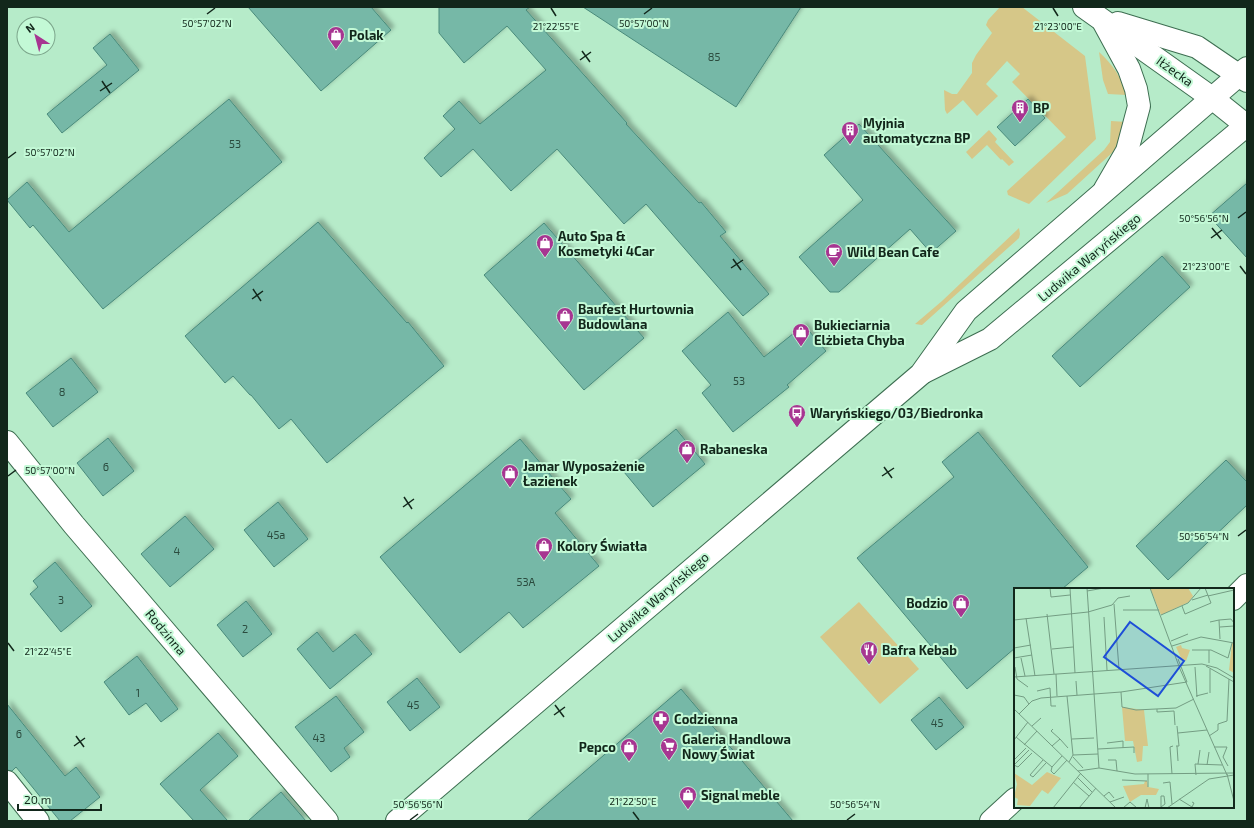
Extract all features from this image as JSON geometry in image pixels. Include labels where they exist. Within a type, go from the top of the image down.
[{"type":"main road","name":"Iłżecka","points":[[1093,13],[1197,47],[1244,75]]},
{"type":"main road","name":"Iłżecka","points":[[1093,13],[1212,98],[1247,125]]},
{"type":"main road","name":"Ludwika Waryńskiego","points":[[1093,13],[1129,69],[1136,89],[1139,106],[1127,151],[1105,190]]},
{"type":"main road","name":"Ludwika Waryńskiego","points":[[921,374],[966,311],[1212,98],[1244,75]]},
{"type":"main road","name":"Ludwika Waryńskiego","points":[[396,821],[921,374],[990,339],[1247,125]]},
{"type":"main road","name":"Rodzinna","points":[[7,442],[74,525],[326,821]]},
{"type":"main road","points":[[1234,597],[1247,585]]},
{"type":"main road","points":[[7,782],[38,821]]},
{"type":"main road","points":[[991,821],[1014,800]]},
{"type":"shaded area","points":[[1000,7],[1022,7],[1085,56],[1096,139],[1029,204],[1008,195],[1007,191],[1066,137],[1012,82],[1020,74],[1007,61],[986,84],[998,96],[977,116],[963,100],[947,114],[945,110],[944,90],[952,94],[957,94],[972,73],[972,63],[976,55],[992,33],[986,25],[988,20]]},
{"type":"shaded area","points":[[1099,52],[1116,71],[1122,82],[1126,95],[1108,94],[1103,80]]},
{"type":"shaded area","points":[[1111,121],[1127,122],[1119,145],[1067,194],[1046,203],[1104,150],[1110,142]]},
{"type":"shaded area","points":[[989,130],[997,139],[995,142],[1014,162],[1009,166],[987,145],[972,159],[966,152]]},
{"type":"shaded area","points":[[1019,228],[1019,238],[922,325],[915,324],[942,301]]},
{"type":"shaded area","points":[[859,602],[919,669],[880,704],[820,637]]},
{"type":"building","points":[[248,7],[371,7],[391,30],[321,91]]},
{"type":"building","points":[[439,7],[530,7],[526,10],[627,123],[626,124],[699,203],[701,202],[726,232],[720,236],[769,294],[743,316],[646,204],[624,224],[557,149],[511,191],[473,149],[441,177],[424,158],[455,129],[443,116],[459,101],[480,124],[546,70],[507,26],[464,63],[439,33]]},
{"type":"building","points":[[583,7],[801,7],[736,107]]},
{"type":"building","points":[[110,34],[139,70],[62,133],[47,114],[107,65],[93,48]]},
{"type":"building","points":[[229,99],[282,162],[103,309],[33,225],[30,228],[7,200],[27,182],[69,232]]},
{"type":"building","name":"BP","points":[[1028,99],[1045,118],[1015,146],[997,127]]},
{"type":"building","points":[[859,124],[956,231],[931,253],[910,229],[839,292],[830,292],[799,257],[863,200],[824,155]]},
{"type":"building","points":[[1247,183],[1247,258],[1209,216]]},
{"type":"building","points":[[318,222],[407,323],[408,322],[444,366],[327,463],[291,419],[279,429],[233,376],[225,383],[185,336]]},
{"type":"building","points":[[544,223],[644,338],[584,390],[484,275]]},
{"type":"building","points":[[1162,256],[1190,287],[1080,387],[1052,356]]},
{"type":"building","points":[[728,312],[764,357],[804,325],[826,351],[787,385],[789,387],[733,432],[702,393],[711,385],[682,351]]},
{"type":"building","points":[[71,358],[98,392],[53,427],[26,393]]},
{"type":"building","points":[[676,429],[705,464],[653,507],[624,472]]},
{"type":"building","points":[[978,432],[1088,567],[1063,588],[1014,588],[1014,649],[967,689],[857,558],[954,477],[942,462]]},
{"type":"building","points":[[108,438],[134,471],[103,496],[77,463]]},
{"type":"building","points":[[520,439],[571,499],[555,513],[599,566],[523,628],[509,612],[460,653],[380,557]]},
{"type":"building","points":[[1226,460],[1247,482],[1247,505],[1168,580],[1136,546]]},
{"type":"building","points":[[278,502],[308,539],[274,567],[244,530]]},
{"type":"building","points":[[185,516],[214,549],[170,587],[141,554]]},
{"type":"building","points":[[55,562],[92,606],[61,632],[30,594],[38,587],[33,581]]},
{"type":"building","points":[[246,601],[272,634],[243,657],[217,625]]},
{"type":"building","points":[[317,632],[333,652],[355,634],[372,654],[330,689],[297,649]]},
{"type":"building","points":[[137,656],[178,709],[161,722],[146,703],[129,715],[104,682]]},
{"type":"building","points":[[417,678],[440,707],[410,731],[387,702]]},
{"type":"building","name":"Galeria Handlowa Nowy Świat","points":[[681,689],[793,821],[527,821]]},
{"type":"building","points":[[336,696],[364,732],[344,748],[350,757],[331,772],[295,727]]},
{"type":"building","points":[[939,697],[964,727],[936,750],[911,720]]},
{"type":"building","points":[[7,704],[65,776],[76,767],[100,797],[70,821],[60,821],[16,767],[12,771],[7,770]]},
{"type":"building","points":[[218,733],[238,756],[200,790],[228,821],[194,821],[160,784]]},
{"type":"building","points":[[281,792],[306,821],[248,821]]},
{"type":"place","name":"Polak","points":[[336,50]]},
{"type":"place","name":"BP","points":[[1020,123]]},
{"type":"place","name":"Myjnia automatyczna BP","points":[[850,145]]},
{"type":"place","name":"Auto Spa & Kosmetyki 4Car","points":[[545,258]]},
{"type":"place","name":"Wild Bean Cafe","points":[[834,267]]},
{"type":"place","name":"Baufest Hurtownia Budowlana","points":[[565,331]]},
{"type":"place","name":"Bukieciarnia Elżbieta Chyba","points":[[801,347]]},
{"type":"place","name":"Waryńskiego/03/Biedronka","points":[[797,428]]},
{"type":"place","name":"Rabaneska","points":[[687,464]]},
{"type":"place","name":"Jamar Wyposażenie Łazienek","points":[[510,488]]},
{"type":"place","name":"Kolory Światła","points":[[544,561]]},
{"type":"place","name":"Bodzio","points":[[961,618]]},
{"type":"place","name":"Bafra Kebab","points":[[869,665]]},
{"type":"place","name":"Codzienna","points":[[661,734]]},
{"type":"place","name":"Galeria Handlowa Nowy Świat","points":[[669,761]]},
{"type":"place","name":"Pepco","points":[[629,762]]},
{"type":"place","name":"Signal meble","points":[[688,810]]}]
